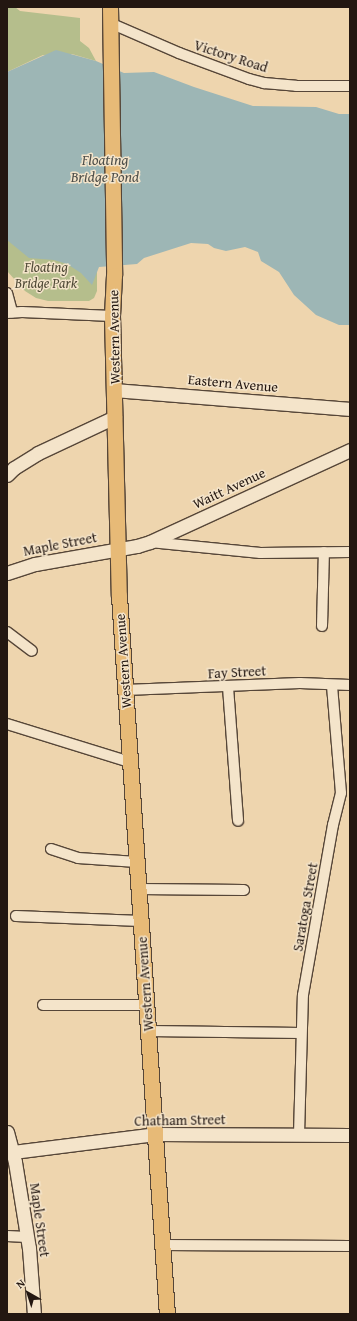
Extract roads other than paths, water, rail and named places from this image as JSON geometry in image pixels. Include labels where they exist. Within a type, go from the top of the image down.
[{"type":"main road","name":"Western Avenue","points":[[110,7],[109,49],[113,270],[112,316],[119,596],[167,1314]]},
{"type":"main road","name":"Eastern Avenue","points":[[114,390],[350,409]]},
{"type":"main road","points":[[7,475],[14,468],[38,453],[114,417]]},
{"type":"main road","name":"Waitt Avenue","points":[[119,549],[150,542],[350,450]]},
{"type":"main road","name":"Maple Street","points":[[7,573],[35,564],[119,549]]},
{"type":"main road","name":"Maple Street","points":[[7,1132],[27,1237],[34,1314]]},
{"type":"main road","name":"Chatham Street","points":[[12,1152],[155,1134],[350,1135]]},
{"type":"street","name":"Victory Road","points":[[110,23],[178,53],[254,80],[296,86],[350,86]]},
{"type":"street","points":[[7,293],[10,313],[112,316]]},
{"type":"street","points":[[150,542],[260,553],[350,552]]},
{"type":"street","points":[[322,626],[324,552]]},
{"type":"street","points":[[7,632],[32,651]]},
{"type":"street","name":"Fay Street","points":[[125,690],[300,683],[350,685]]},
{"type":"street","name":"Saratoga Street","points":[[299,1135],[303,995],[333,826],[341,793],[332,685]]},
{"type":"street","points":[[228,687],[238,821]]},
{"type":"street","points":[[7,724],[130,762]]},
{"type":"street","points":[[52,850],[78,858],[137,862]]},
{"type":"street","points":[[139,889],[244,890]]},
{"type":"street","points":[[16,916],[141,921]]},
{"type":"street","points":[[43,1005],[146,1005]]},
{"type":"street","points":[[149,1031],[301,1033]]},
{"type":"street","points":[[7,1236],[27,1237]]},
{"type":"street","points":[[163,1245],[350,1246]]},
{"type":"water","name":"Floating Bridge Pond","points":[[56,50],[96,61],[124,73],[154,72],[253,106],[316,107],[339,114],[350,114],[350,325],[339,325],[316,315],[294,295],[279,272],[261,261],[258,252],[245,247],[226,251],[214,248],[208,244],[191,243],[144,258],[137,264],[99,267],[92,285],[81,273],[67,264],[54,260],[29,258],[7,240],[7,72]]},
{"type":"park label","name":"Floating Bridge Park","points":[[46,276]]}]
